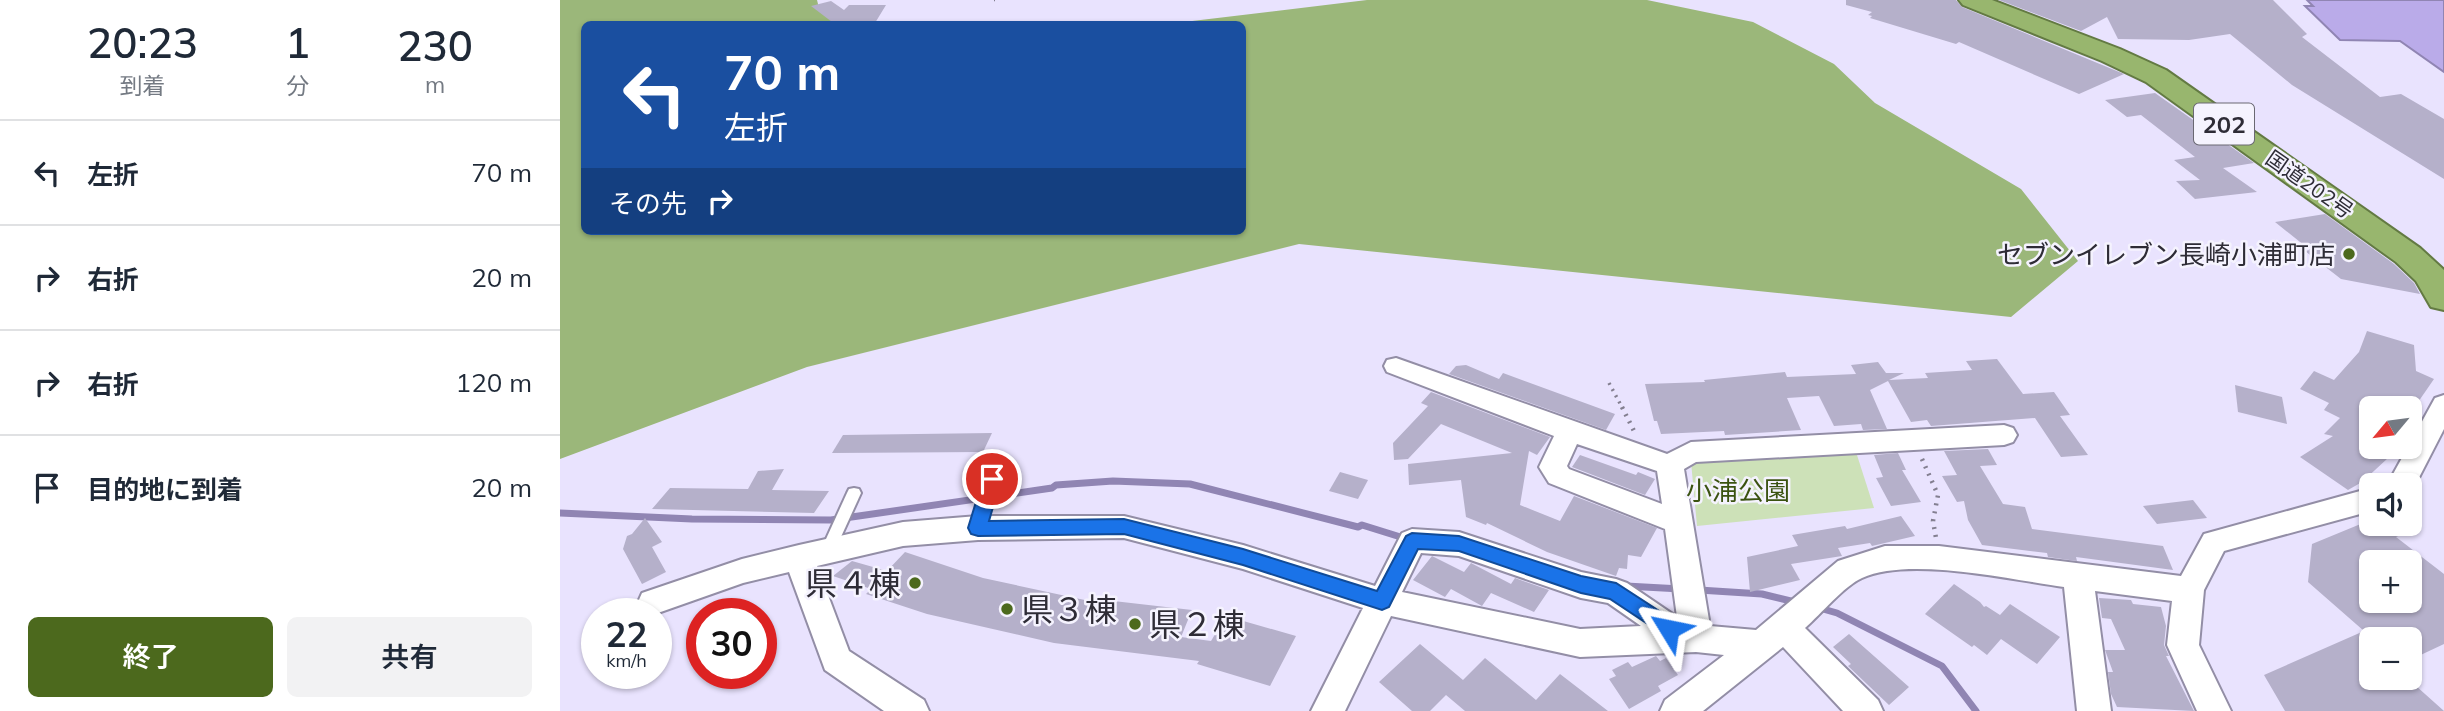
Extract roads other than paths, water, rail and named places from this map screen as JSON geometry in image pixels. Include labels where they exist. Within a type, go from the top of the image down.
[{"type":"highway","name":"国道202号","points":[[1971,0],[2112,55],[2156,76],[2408,255],[2430,275],[2444,299]]},
{"type":"street","points":[[1396,366],[1660,462],[1691,452],[2004,435]]},
{"type":"street","points":[[2407,473],[2444,404]]},
{"type":"street","points":[[1570,431],[1553,467],[1559,476],[1679,522]]},
{"type":"street","points":[[1660,462],[1679,522],[1696,638]]},
{"type":"street","points":[[2214,711],[2183,645],[2189,590],[2214,542],[2359,505]]},
{"type":"street","points":[[665,598],[743,572],[903,534],[978,528],[1124,527],[1243,557],[1382,601],[1580,643],[1772,636],[1866,711]]},
{"type":"street","points":[[1328,711],[1412,541],[1459,544],[1581,585],[1616,592],[1669,629],[1696,638]]},
{"type":"street","points":[[813,554],[836,660],[912,711]]},
{"type":"street","points":[[1677,711],[1772,636],[1849,570],[1885,558],[1939,558],[2189,590]]},
{"type":"street","points":[[2078,575],[2094,711]]},
{"type":"lane","points":[[978,528],[992,479]]},
{"type":"lane","points":[[813,554],[854,493]]},
{"type":"waterway","points":[[560,513],[692,519],[831,520],[1052,488],[1056,485],[1113,481],[1190,484],[1358,527],[1362,525],[1407,539]]},
{"type":"waterway","points":[[1626,586],[1681,589]]},
{"type":"waterway","points":[[1699,590],[1762,594],[1799,603]]},
{"type":"waterway","points":[[1816,607],[1837,613],[1942,666],[1976,711]]},
{"type":"place","name":"セブンイレブン長崎小浦町店","points":[[2349,254]]},
{"type":"place","name":"県４棟","points":[[915,583]]},
{"type":"place","name":"県３棟","points":[[1007,609]]},
{"type":"place","name":"県２棟","points":[[1135,624]]},
{"type":"park label","name":"小浦公園","points":[[1738,490]]}]
